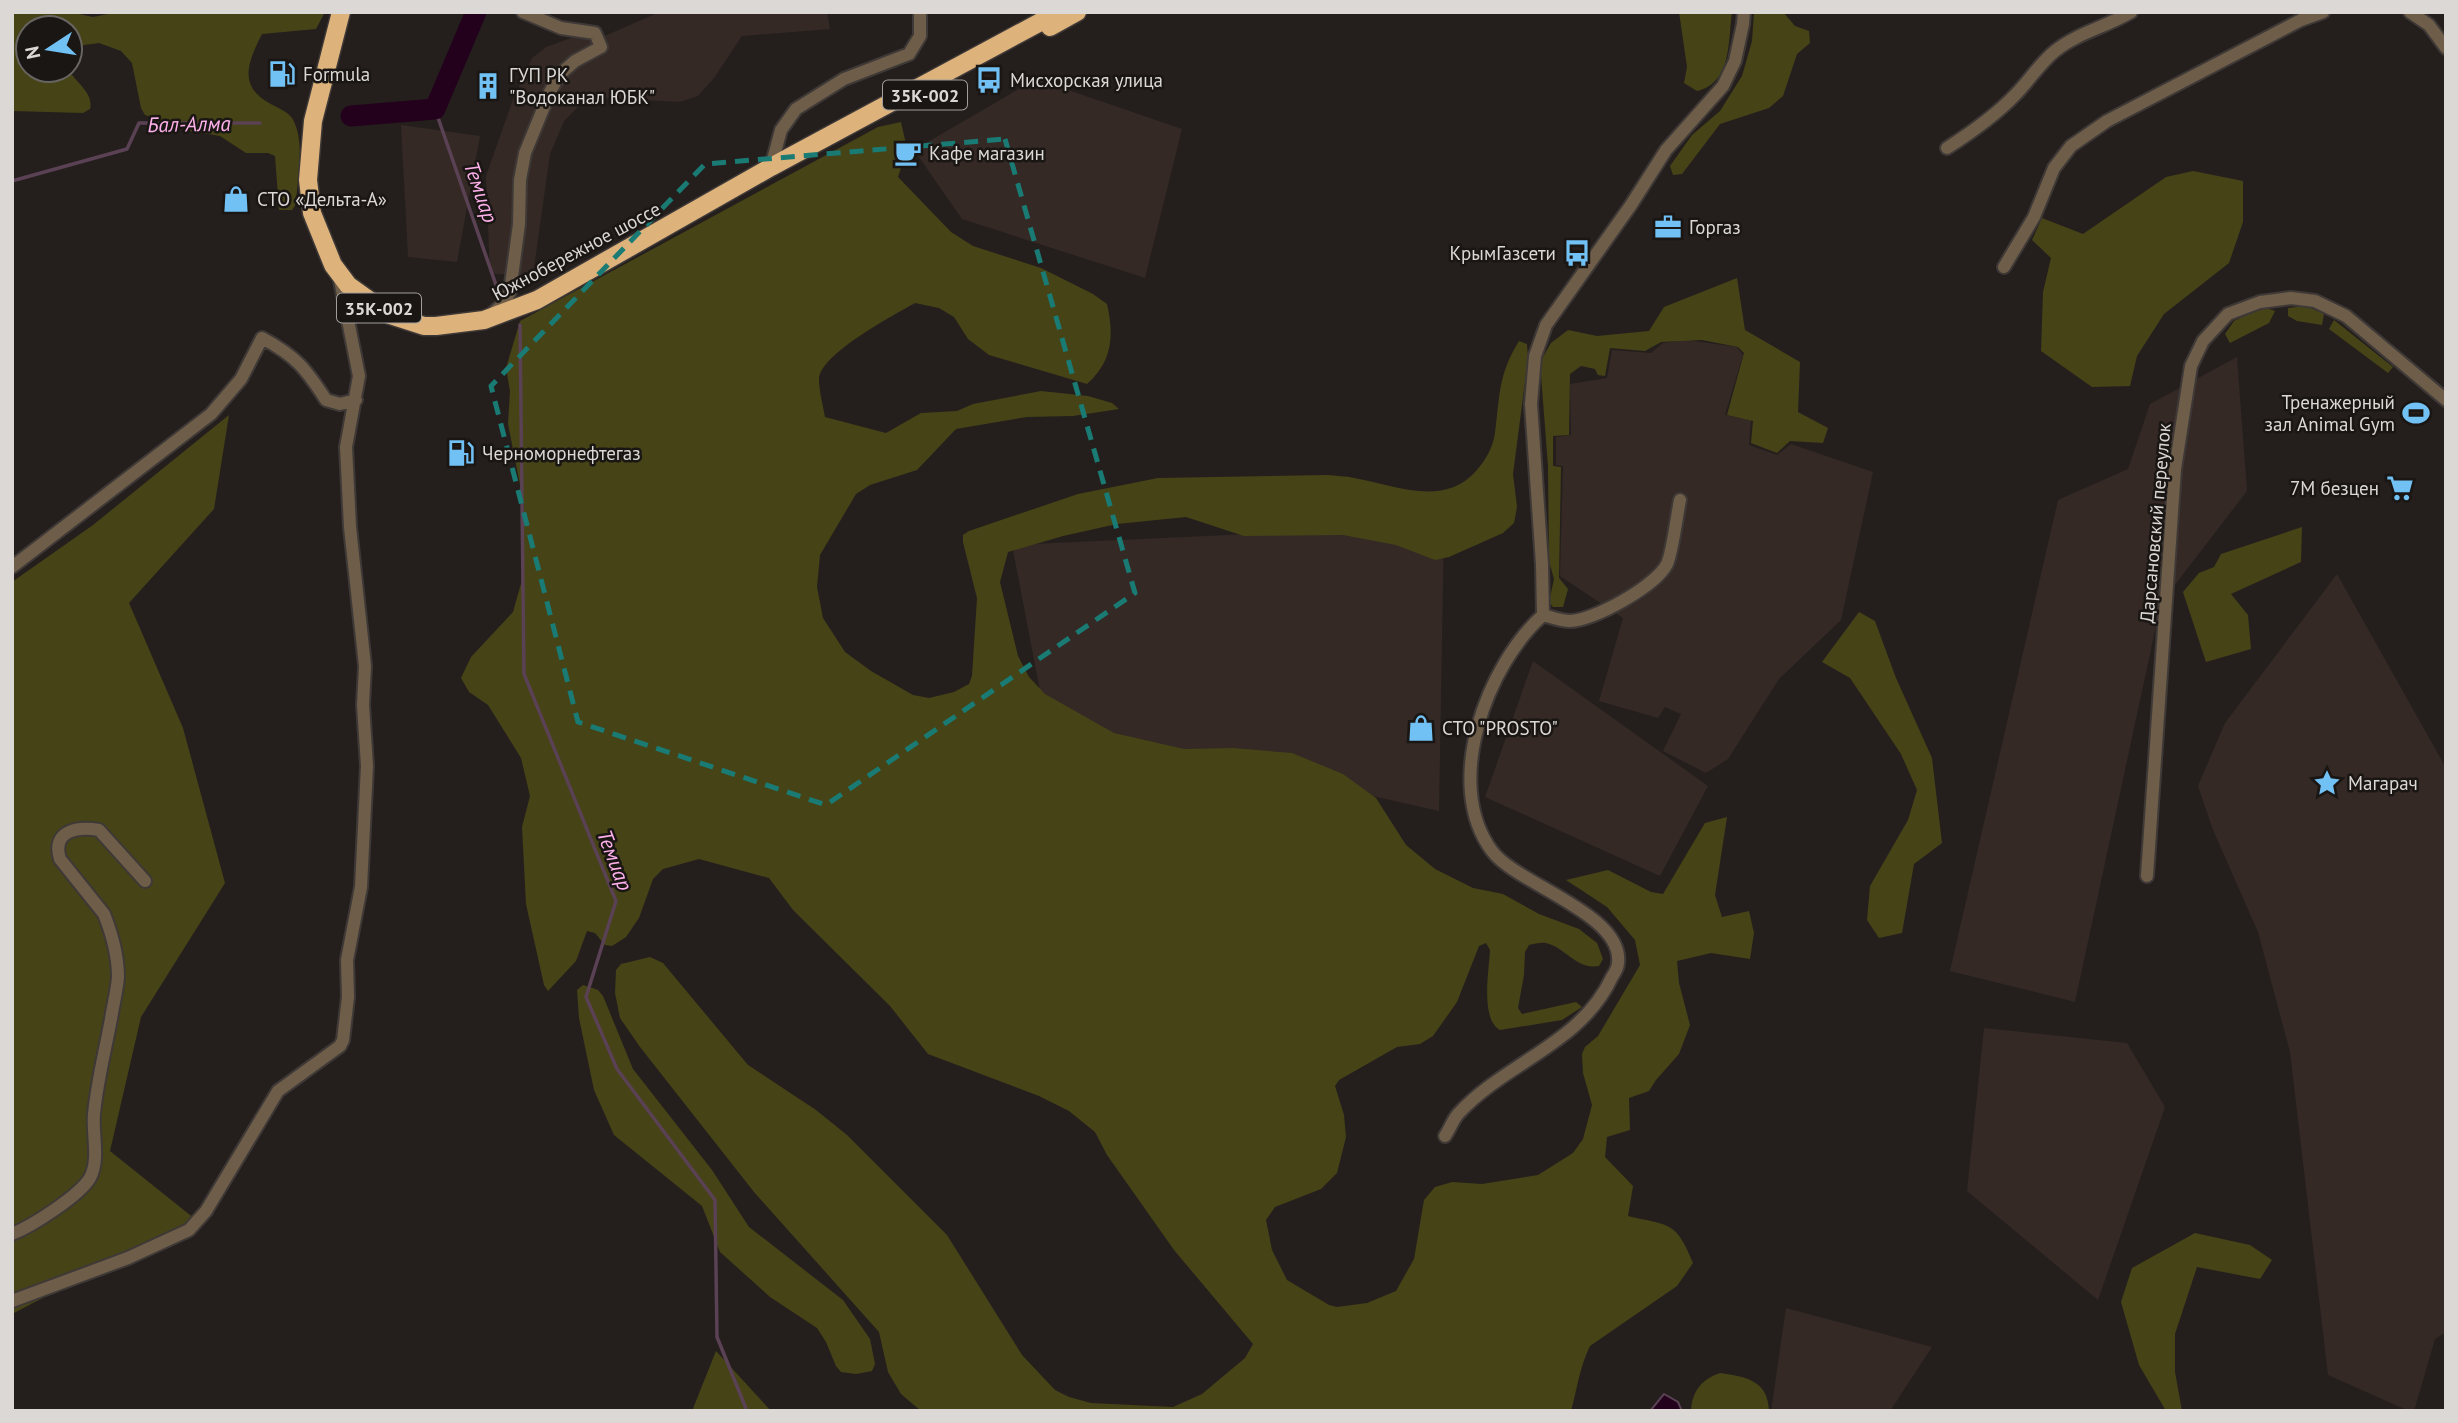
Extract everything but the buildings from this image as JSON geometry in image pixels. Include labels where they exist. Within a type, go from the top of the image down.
[{"type":"highway","name":"Южнобережное шоссе","points":[[340,12],[311,122],[306,180],[310,213],[328,261],[340,280],[378,315],[403,326],[424,331],[458,332],[537,300],[1059,12]]},
{"type":"highway","name":"Южнобережное шоссе","points":[[340,12],[313,121],[308,180],[312,213],[333,265],[348,285],[400,320],[424,326],[488,322]]},
{"type":"highway","name":"Южнобережное шоссе","points":[[773,172],[967,74],[1077,12]]},
{"type":"street","points":[[488,322],[510,292],[525,153],[550,92],[559,75],[575,61],[601,47],[594,33],[561,28],[523,12]]},
{"type":"street","points":[[773,172],[781,130],[796,109],[844,79],[909,54],[920,36],[920,12]]},
{"type":"street","points":[[1445,1136],[1458,1114],[1484,1092],[1589,1015],[1619,963],[1615,945],[1601,926],[1571,903],[1515,873],[1492,851],[1475,818],[1471,782],[1474,741],[1486,699],[1528,629],[1543,615],[1531,404],[1535,356],[1546,325],[1631,205],[1666,149],[1723,86],[1735,61],[1744,24],[1744,12]]},
{"type":"street","points":[[1947,148],[1980,127],[2014,96],[2053,52],[2075,37],[2111,24],[2131,12]]},
{"type":"street","points":[[2004,267],[2034,217],[2054,168],[2071,146],[2107,121],[2301,20],[2323,12]]},
{"type":"street","points":[[2410,12],[2429,25],[2446,48]]},
{"type":"street","points":[[12,1301],[128,1258],[189,1230],[206,1212],[278,1091],[340,1046],[343,1040],[348,997],[347,960],[361,887],[367,766],[363,705],[365,666],[350,527],[346,447],[359,376],[340,280]]},
{"type":"street","name":"Дарсановский переулок","points":[[2147,876],[2175,469],[2191,366],[2203,341],[2228,314],[2260,302],[2291,298],[2315,301],[2346,316],[2446,400]]},
{"type":"street","points":[[12,566],[211,414],[241,379],[262,338],[278,346],[301,364],[314,379],[326,400],[340,404],[356,400]]},
{"type":"street","points":[[1543,615],[1569,621],[1590,616],[1642,589],[1668,564],[1680,500]]},
{"type":"street","points":[[12,1234],[50,1212],[85,1184],[92,1174],[95,1164],[96,1097],[117,985],[116,953],[109,925],[104,914],[60,859],[58,842],[70,831],[99,830],[145,881]]},
{"type":"highlighted area","points":[[1005,139],[1135,593],[826,805],[578,722],[491,386],[705,164]]},
{"type":"shaded area","points":[[12,12],[79,14],[14,14],[14,84],[80,84],[87,93],[90,109],[83,113],[12,111]]},
{"type":"shaded area","points":[[118,12],[325,12],[316,29],[262,34],[250,63],[249,80],[253,88],[259,96],[292,118],[299,137],[296,204],[292,210],[279,210],[275,156],[268,153],[246,153],[220,136],[190,131],[145,115],[141,108],[132,63],[121,51],[99,43],[84,45],[84,15],[93,17]]},
{"type":"shaded area","points":[[660,12],[827,12],[830,29],[742,36],[714,78],[698,96],[680,102],[610,98],[581,104],[564,121],[550,154],[533,275],[490,274],[486,176],[512,102],[532,58],[546,47],[571,38],[600,38]]},
{"type":"shaded area","points":[[1679,12],[1732,12],[1728,48],[1722,70],[1717,79],[1697,91],[1684,83],[1687,67]]},
{"type":"shaded area","points":[[1754,12],[1783,12],[1795,26],[1809,31],[1810,43],[1797,54],[1783,96],[1769,108],[1720,124],[1682,174],[1673,175],[1670,166],[1692,135],[1720,111],[1742,76],[1752,41]]},
{"type":"shaded area","points":[[1036,79],[1182,129],[1145,278],[962,219],[914,150]]},
{"type":"shaded area","points":[[901,122],[907,149],[898,177],[951,232],[973,246],[1041,268],[1107,304],[1111,337],[1107,357],[1087,384],[989,355],[968,339],[954,317],[939,308],[915,303],[860,336],[831,358],[819,379],[825,417],[886,433],[921,413],[957,411],[973,404],[1041,391],[1088,396],[1112,403],[1119,409],[1073,416],[1027,417],[956,429],[917,470],[870,485],[856,494],[820,555],[817,587],[823,618],[845,652],[871,671],[913,695],[929,698],[954,692],[969,684],[972,676],[977,598],[963,542],[963,535],[969,531],[1078,494],[1158,478],[1327,475],[1351,477],[1418,491],[1449,489],[1476,471],[1488,454],[1494,439],[1501,386],[1507,364],[1519,341],[1527,344],[1528,359],[1513,474],[1517,507],[1514,523],[1503,533],[1449,557],[1435,560],[1396,545],[1343,535],[1244,536],[1186,517],[1117,524],[1008,552],[1000,582],[1018,656],[1029,677],[1045,694],[1114,733],[1184,749],[1233,748],[1292,753],[1343,774],[1376,798],[1406,845],[1435,869],[1473,888],[1503,894],[1539,914],[1579,929],[1597,943],[1603,959],[1599,966],[1584,965],[1546,943],[1529,945],[1525,952],[1518,1008],[1522,1014],[1576,1002],[1582,1007],[1562,1020],[1500,1030],[1490,1016],[1488,1005],[1490,950],[1486,943],[1479,946],[1457,1002],[1433,1036],[1420,1044],[1397,1047],[1339,1080],[1335,1086],[1344,1115],[1346,1137],[1337,1173],[1321,1189],[1275,1207],[1266,1220],[1272,1250],[1287,1280],[1329,1305],[1337,1307],[1367,1303],[1396,1291],[1414,1259],[1424,1200],[1435,1187],[1452,1182],[1482,1184],[1538,1175],[1573,1153],[1583,1139],[1592,1105],[1583,1073],[1582,1054],[1585,1047],[1598,1036],[1640,965],[1635,940],[1607,907],[1566,880],[1608,870],[1651,892],[1663,894],[1705,823],[1727,817],[1715,895],[1722,917],[1749,911],[1754,933],[1750,959],[1711,953],[1677,961],[1679,983],[1690,1025],[1679,1054],[1649,1091],[1629,1098],[1630,1130],[1607,1137],[1605,1157],[1633,1186],[1628,1216],[1662,1224],[1676,1232],[1693,1263],[1677,1286],[1590,1346],[1571,1411],[921,1411],[901,1394],[888,1372],[879,1332],[754,1192],[620,1018],[615,993],[616,970],[621,964],[650,957],[663,963],[748,1065],[816,1110],[847,1135],[947,1235],[1022,1355],[1055,1390],[1091,1403],[1173,1407],[1202,1394],[1245,1358],[1253,1344],[1174,1250],[1107,1155],[1095,1132],[1069,1111],[1039,1096],[928,1054],[890,1006],[793,910],[769,878],[699,859],[663,869],[653,879],[639,918],[626,937],[612,946],[605,945],[595,933],[587,931],[576,961],[548,991],[544,985],[526,904],[522,827],[530,796],[521,758],[488,705],[469,692],[461,678],[471,657],[513,612],[522,580],[521,530],[524,505],[508,424],[510,391],[506,368],[520,321],[878,127]]},
{"type":"shaded area","points":[[401,125],[480,136],[457,262],[408,257]]},
{"type":"shaded area","points":[[2193,171],[2243,181],[2243,222],[2229,263],[2164,314],[2137,356],[2130,386],[2092,387],[2041,351],[2043,292],[2051,258],[2032,240],[2042,218],[2083,234],[2166,177]]},
{"type":"shaded area","points":[[1737,278],[1745,330],[1800,362],[1798,412],[1828,428],[1823,443],[1790,441],[1777,453],[1751,443],[1753,421],[1727,415],[1744,353],[1738,347],[1702,340],[1661,342],[1645,351],[1610,348],[1605,376],[1598,375],[1595,369],[1581,366],[1570,374],[1569,435],[1553,436],[1553,466],[1561,467],[1559,578],[1568,589],[1563,607],[1553,607],[1549,602],[1554,579],[1549,561],[1548,466],[1540,362],[1551,343],[1568,330],[1597,336],[1649,331],[1664,307]]},
{"type":"shaded area","points":[[2306,306],[2324,314],[2322,325],[2297,321],[2288,316],[2288,308]]},
{"type":"shaded area","points":[[2263,307],[2275,311],[2269,323],[2230,343],[2225,334],[2234,321]]},
{"type":"shaded area","points":[[2334,320],[2393,367],[2388,373],[2329,329]]},
{"type":"shaded area","points":[[1687,340],[1737,347],[1743,355],[1725,415],[1751,420],[1749,445],[1777,455],[1791,444],[1873,472],[1841,620],[1779,679],[1728,759],[1706,773],[1663,751],[1681,714],[1665,707],[1658,718],[1599,701],[1623,618],[1560,576],[1563,466],[1556,465],[1556,437],[1571,435],[1570,384],[1607,378],[1612,350],[1651,353],[1663,343]]},
{"type":"shaded area","points":[[2237,357],[2247,491],[2161,603],[2075,1002],[1950,971],[2058,500],[2128,469],[2150,404]]},
{"type":"shaded area","points":[[229,415],[214,509],[129,603],[183,728],[225,883],[141,1017],[110,1151],[195,1219],[12,1314],[12,582],[93,525]]},
{"type":"shaded area","points":[[1444,525],[1439,811],[1046,722],[1012,545]]},
{"type":"shaded area","points":[[2302,527],[2301,562],[2231,594],[2248,615],[2251,649],[2206,662],[2183,592],[2199,573],[2214,567],[2221,554]]},
{"type":"shaded area","points":[[2337,574],[2446,768],[2446,1332],[2435,1339],[2414,1411],[2328,1375],[2290,1052],[2258,932],[2213,830],[2198,786],[2225,723]]},
{"type":"shaded area","points":[[1859,612],[1875,621],[1896,678],[1932,758],[1942,843],[1914,864],[1902,933],[1879,938],[1867,920],[1870,886],[1908,820],[1917,790],[1901,754],[1850,678],[1822,662]]},
{"type":"shaded area","points":[[1533,661],[1708,786],[1660,876],[1485,797]]},
{"type":"shaded area","points":[[583,985],[598,990],[603,996],[633,1069],[712,1170],[749,1227],[843,1300],[870,1339],[875,1364],[872,1371],[856,1374],[841,1372],[817,1328],[770,1297],[720,1252],[702,1206],[614,1135],[594,1090],[579,1018],[577,990]]},
{"type":"shaded area","points":[[1984,1028],[2127,1043],[2165,1107],[2098,1300],[1967,1191]]},
{"type":"shaded area","points":[[2195,1233],[2250,1245],[2272,1260],[2260,1279],[2197,1267],[2175,1334],[2175,1372],[2182,1411],[2166,1411],[2139,1365],[2121,1302],[2132,1268]]},
{"type":"shaded area","points":[[1786,1308],[1932,1347],[1890,1411],[1771,1411]]},
{"type":"shaded area","points":[[716,1351],[771,1411],[692,1411]]},
{"type":"shaded area","points":[[1720,1373],[1738,1376],[1760,1386],[1768,1401],[1769,1411],[1691,1411],[1693,1397],[1699,1387]]},
{"type":"shaded area","points":[[1664,1394],[1678,1402],[1682,1411],[1650,1411]]},
{"type":"waterway","name":"Бал-Алма","points":[[351,116],[435,109],[476,12]]},
{"type":"waterway","name":"Темиар","points":[[435,109],[496,285]]},
{"type":"waterway","name":"Бал-Алма","points":[[12,181],[127,149],[139,123],[260,123]]},
{"type":"waterway","name":"Темиар","points":[[520,325],[524,674],[616,901],[586,997],[617,1069],[715,1200],[717,1337],[747,1411]]},
{"type":"place","name":"Formula","points":[[282,74]]},
{"type":"place","name":"Мисхорская улица","points":[[989,80]]},
{"type":"place","name":"ГУП РК \"Водоканал ЮБК\"","points":[[488,86]]},
{"type":"place","name":"Кафе магазин","points":[[908,153]]},
{"type":"place","name":"СТО «Дельта-А»","points":[[236,199]]},
{"type":"place","name":"Горгаз","points":[[1668,227]]},
{"type":"place","name":"КрымГазсети","points":[[1577,253]]},
{"type":"place","name":"Тренажерный зал Animal Gym","points":[[2416,413]]},
{"type":"place","name":"Черноморнефтегаз","points":[[461,453]]},
{"type":"place","name":"7М безцен","points":[[2400,488]]},
{"type":"place","name":"СТО \"PROSTO\"","points":[[1421,728]]},
{"type":"place","name":"Магарач","points":[[2327,783]]}]
